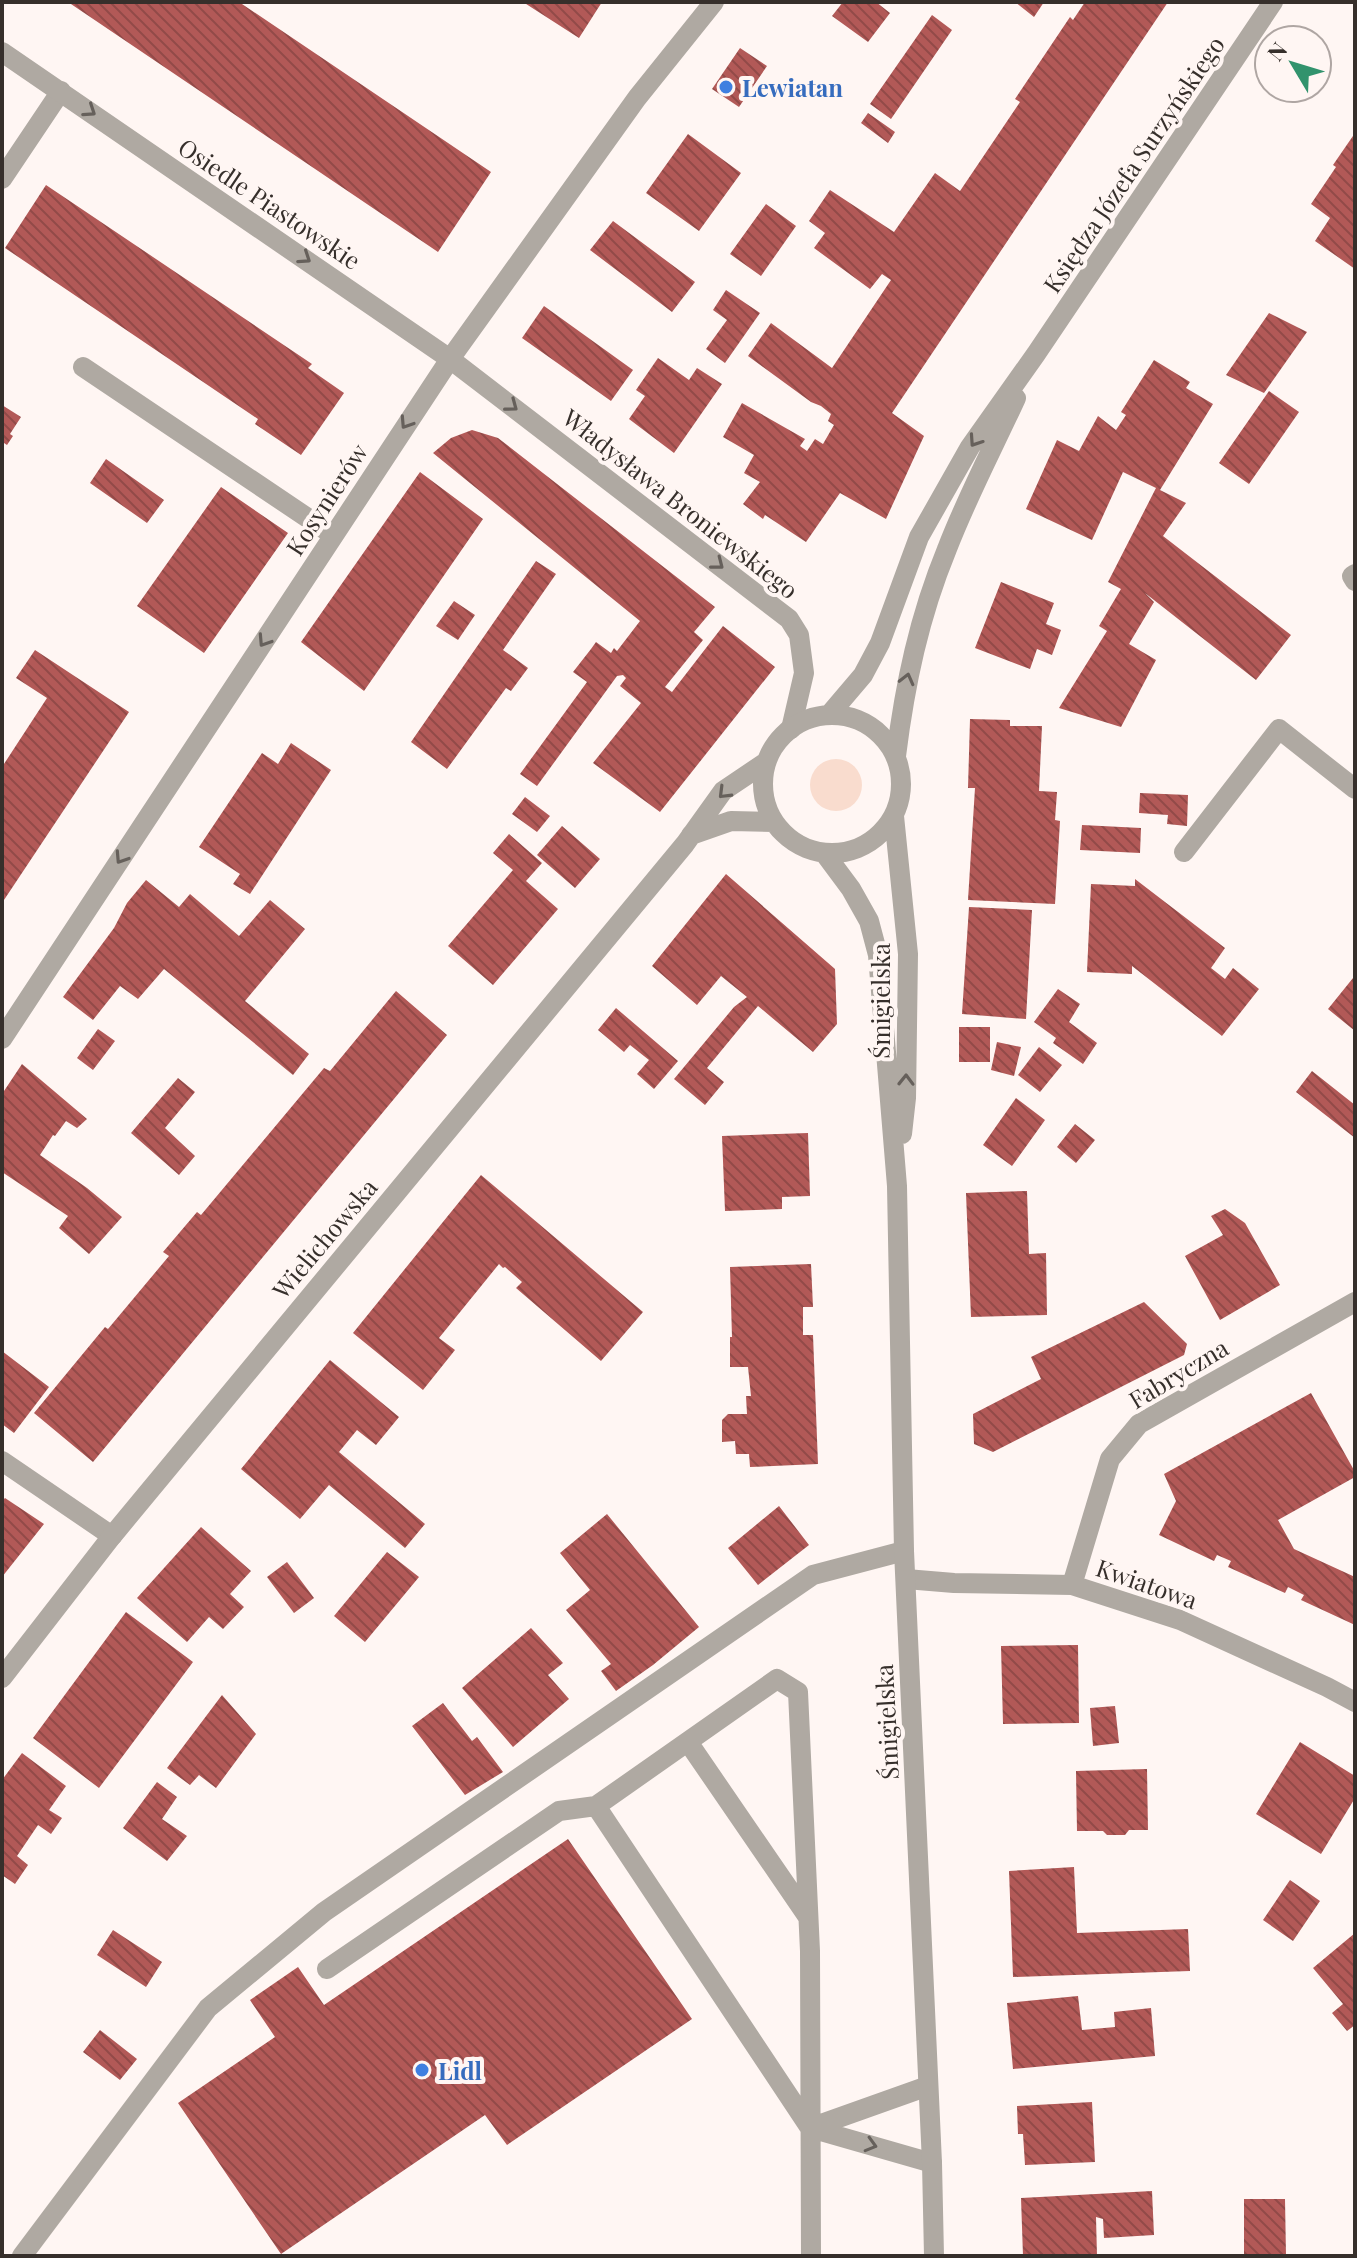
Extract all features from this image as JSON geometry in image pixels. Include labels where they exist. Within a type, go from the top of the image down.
[{"type":"street","name":"Kosynierów","points":[[2,1039],[450,359],[637,98],[714,2]]},
{"type":"street","name":"Księdza Józefa Surzyńskiego","points":[[829,715],[863,675],[919,537],[970,447],[1273,2]]},
{"type":"street","name":"Osiedle Piastowskie","points":[[2,52],[450,359]]},
{"type":"street","points":[[2,179],[61,91]]},
{"type":"street","name":"Księdza Józefa Surzyńskiego","points":[[896,756],[904,691],[922,620],[947,549],[1036,354]]},
{"type":"street","name":"Władysława Broniewskiego","points":[[450,359],[789,619],[799,635],[804,673],[791,729]]},
{"type":"street","points":[[83,367],[333,535]]},
{"type":"street","points":[[1355,574],[1352,576],[1355,581]]},
{"type":"street","points":[[829,715],[869,725],[885,739],[896,756],[901,776],[900,797],[894,816],[881,833],[865,846],[845,853],[825,854],[804,848],[787,837],[773,822],[765,803],[762,782],[766,762],[776,743],[791,729],[809,719],[829,715]]},
{"type":"street","points":[[1184,852],[1279,729],[1355,789]]},
{"type":"street","name":"Wielichowska","points":[[2,1678],[112,1536],[691,835],[723,791],[766,762]]},
{"type":"street","name":"Śmigielska","points":[[894,816],[908,954],[906,1098],[897,1186]]},
{"type":"street","points":[[691,835],[731,821],[773,822]]},
{"type":"street","name":"Śmigielska","points":[[825,854],[851,889],[869,921],[878,955],[897,1186],[904,1551],[934,2256]]},
{"type":"street","name":"Fabryczna","points":[[1072,1585],[1110,1459],[1139,1424],[1355,1302]]},
{"type":"street","points":[[2,1461],[112,1536]]},
{"type":"street","points":[[22,2256],[208,2008],[324,1912],[813,1575],[904,1551]]},
{"type":"street","name":"Kwiatowa","points":[[906,1579],[1072,1585],[1180,1620],[1355,1702]]},
{"type":"street","points":[[327,1969],[559,1811],[596,1806],[777,1679],[798,1692],[809,1918],[811,2256]]},
{"type":"street","points":[[688,1742],[809,1918]]},
{"type":"street","points":[[596,1806],[810,2128],[932,2163]]},
{"type":"street","points":[[810,2128],[928,2086]]},
{"type":"shaded area","points":[[836,759],[854,767],[862,785],[854,803],[836,811],[818,803],[810,785],[818,767]]},
{"type":"building","points":[[68,2],[239,2],[491,172],[438,252]]},
{"type":"building","points":[[523,2],[602,2],[579,38]]},
{"type":"building","points":[[843,2],[876,2],[890,13],[868,42],[832,16]]},
{"type":"building","points":[[1015,2],[1044,2],[1034,17]]},
{"type":"building","points":[[1085,2],[1168,2],[892,413],[924,436],[886,519],[840,493],[806,542],[765,515],[763,519],[743,504],[760,482],[744,473],[754,455],[723,437],[742,403],[805,439],[800,446],[807,451],[815,439],[823,444],[834,425],[828,421],[831,414],[748,356],[771,323],[832,368],[891,280],[882,274],[870,289],[814,248],[825,233],[809,221],[830,190],[894,232],[935,173],[960,191],[1020,102],[1015,99],[1070,17],[1073,20]]},
{"type":"building","points":[[932,15],[952,30],[891,119],[870,104]]},
{"type":"building","points":[[740,48],[767,66],[739,107],[712,89]]},
{"type":"building","points":[[868,113],[895,132],[888,143],[861,123]]},
{"type":"building","points":[[1355,133],[1355,269],[1315,241],[1330,218],[1311,204]]},
{"type":"building","points":[[688,134],[741,173],[699,231],[646,193]]},
{"type":"building","points":[[46,185],[312,364],[308,368],[344,393],[301,455],[255,424],[258,419],[5,248]]},
{"type":"building","points":[[766,204],[796,226],[761,276],[730,254]]},
{"type":"building","points":[[613,221],[695,282],[672,312],[590,250]]},
{"type":"building","points":[[726,290],[760,313],[725,363],[706,349],[727,320],[713,310]]},
{"type":"building","points":[[544,306],[633,370],[611,401],[522,338]]},
{"type":"building","points":[[1269,313],[1307,332],[1264,393],[1226,375]]},
{"type":"building","points":[[658,358],[689,380],[697,368],[722,384],[674,453],[629,419],[645,396],[636,390]]},
{"type":"building","points":[[1154,360],[1190,382],[1186,388],[1213,404],[1160,490],[1186,503],[1163,536],[1291,635],[1256,680],[1145,593],[1154,602],[1129,644],[1156,660],[1121,727],[1059,708],[1107,631],[1099,626],[1121,589],[1108,582],[1156,488],[1123,472],[1092,540],[1026,509],[1057,440],[1079,451],[1098,416],[1116,430],[1126,415],[1121,412]]},
{"type":"building","points":[[1269,391],[1299,412],[1249,484],[1219,463]]},
{"type":"building","points":[[2,405],[21,417],[10,434],[13,436],[7,445],[4,443],[2,446]]},
{"type":"building","points":[[472,430],[498,438],[715,607],[694,632],[703,640],[665,687],[672,692],[723,626],[775,667],[660,812],[593,763],[641,703],[620,686],[626,678],[623,675],[617,676],[537,786],[520,774],[587,682],[573,672],[596,642],[611,653],[614,648],[617,651],[640,621],[433,453],[451,438]]},
{"type":"building","points":[[106,459],[164,500],[147,523],[90,483]]},
{"type":"building","points":[[420,472],[483,519],[364,691],[301,642]]},
{"type":"building","points":[[221,487],[288,533],[204,653],[137,606]]},
{"type":"building","points":[[536,561],[556,574],[503,650],[528,668],[511,691],[506,688],[447,769],[411,742]]},
{"type":"building","points":[[1001,582],[1054,603],[1046,624],[1061,630],[1052,655],[1037,649],[1030,669],[975,648]]},
{"type":"building","points":[[454,601],[475,615],[458,640],[436,626]]},
{"type":"building","points":[[35,650],[129,712],[2,903],[2,767],[47,698],[16,678]]},
{"type":"building","points":[[970,719],[1010,720],[1010,726],[1042,726],[1039,791],[1057,792],[1055,820],[1060,821],[1055,904],[968,900],[975,788],[968,788]]},
{"type":"building","points":[[291,743],[331,770],[250,894],[233,884],[240,874],[199,847],[262,753],[278,764]]},
{"type":"building","points":[[1140,793],[1188,795],[1187,826],[1167,824],[1168,815],[1139,813]]},
{"type":"building","points":[[525,797],[550,816],[537,832],[512,814]]},
{"type":"building","points":[[1082,825],[1141,828],[1140,853],[1080,850]]},
{"type":"building","points":[[562,826],[600,859],[575,888],[537,855]]},
{"type":"building","points":[[509,834],[542,863],[526,881],[558,909],[493,985],[448,946],[513,870],[493,853]]},
{"type":"building","points":[[726,874],[835,969],[837,1024],[813,1052],[758,1006],[707,1068],[724,1082],[705,1105],[674,1079],[734,1007],[747,997],[721,976],[697,1005],[652,966]]},
{"type":"building","points":[[1135,879],[1225,948],[1211,968],[1225,979],[1233,968],[1259,989],[1222,1036],[1132,966],[1132,974],[1087,972],[1091,884],[1135,886]]},
{"type":"building","points":[[146,880],[179,907],[190,894],[239,936],[270,900],[305,929],[245,1001],[309,1054],[293,1075],[164,969],[138,999],[120,986],[93,1020],[63,997]]},
{"type":"building","points":[[969,907],[1032,910],[1026,1019],[962,1014]]},
{"type":"building","points":[[1353,978],[1355,980],[1355,1031],[1328,1009]]},
{"type":"building","points":[[1058,989],[1080,1004],[1069,1022],[1097,1043],[1083,1064],[1053,1043],[1056,1038],[1034,1022]]},
{"type":"building","points":[[396,991],[447,1035],[93,1462],[34,1413],[169,1256],[163,1252],[197,1212],[201,1215],[324,1068],[330,1071]]},
{"type":"building","points":[[616,1008],[678,1061],[654,1089],[637,1074],[649,1060],[630,1045],[624,1052],[598,1030]]},
{"type":"building","points":[[959,1027],[990,1027],[990,1062],[959,1062]]},
{"type":"building","points":[[98,1029],[115,1041],[93,1070],[77,1058]]},
{"type":"building","points":[[997,1042],[1021,1047],[1014,1076],[991,1070]]},
{"type":"building","points":[[1039,1047],[1062,1065],[1040,1092],[1018,1075]]},
{"type":"building","points":[[22,1064],[87,1119],[77,1128],[66,1121],[40,1155],[122,1217],[89,1254],[59,1228],[68,1216],[2,1172],[2,1094]]},
{"type":"building","points":[[1312,1071],[1355,1105],[1355,1138],[1296,1092]]},
{"type":"building","points":[[178,1078],[195,1092],[165,1128],[195,1156],[179,1175],[131,1133]]},
{"type":"building","points":[[1016,1098],[1045,1120],[1012,1166],[983,1145]]},
{"type":"building","points":[[1075,1124],[1095,1140],[1076,1163],[1057,1147]]},
{"type":"building","points":[[808,1133],[810,1196],[782,1197],[782,1209],[725,1211],[722,1136]]},
{"type":"building","points":[[481,1175],[643,1312],[601,1361],[516,1288],[522,1282],[499,1264],[439,1338],[455,1350],[423,1390],[353,1333]]},
{"type":"building","points":[[1027,1191],[1029,1254],[1046,1253],[1047,1315],[971,1317],[966,1193]]},
{"type":"building","points":[[1225,1209],[1245,1223],[1280,1285],[1220,1320],[1185,1256],[1223,1235],[1211,1216]]},
{"type":"building","points":[[811,1264],[813,1307],[803,1307],[803,1335],[813,1335],[818,1464],[750,1467],[749,1454],[736,1454],[735,1441],[722,1442],[722,1420],[728,1414],[747,1414],[746,1396],[751,1396],[748,1367],[730,1367],[730,1267]]},
{"type":"building","points":[[1144,1302],[1187,1344],[1184,1355],[993,1452],[974,1444],[973,1414],[1041,1379],[1031,1357]]},
{"type":"building","points":[[2,1351],[49,1387],[14,1433],[2,1424]]},
{"type":"building","points":[[330,1360],[399,1417],[376,1445],[357,1430],[339,1452],[425,1524],[405,1548],[329,1485],[300,1519],[241,1469]]},
{"type":"building","points":[[1311,1393],[1355,1477],[1278,1520],[1294,1549],[1355,1577],[1355,1625],[1301,1600],[1304,1595],[1288,1587],[1285,1593],[1228,1567],[1231,1561],[1217,1555],[1214,1561],[1159,1535],[1176,1501],[1164,1474]]},
{"type":"building","points":[[5,1498],[44,1524],[2,1577],[2,1501]]},
{"type":"building","points":[[779,1506],[809,1545],[758,1585],[728,1548]]},
{"type":"building","points":[[607,1514],[699,1627],[616,1691],[601,1671],[611,1664],[566,1610],[590,1590],[560,1553]]},
{"type":"building","points":[[201,1527],[251,1571],[230,1594],[244,1607],[223,1629],[209,1617],[187,1642],[137,1598]]},
{"type":"building","points":[[387,1552],[419,1577],[365,1642],[334,1616]]},
{"type":"building","points":[[287,1562],[314,1598],[294,1613],[267,1577]]},
{"type":"building","points":[[126,1612],[193,1662],[99,1788],[33,1738]]},
{"type":"building","points":[[531,1628],[563,1663],[548,1675],[569,1699],[513,1747],[462,1688]]},
{"type":"building","points":[[1078,1645],[1079,1723],[1003,1724],[1001,1646]]},
{"type":"building","points":[[222,1695],[256,1734],[216,1788],[199,1775],[190,1785],[167,1768]]},
{"type":"building","points":[[443,1703],[472,1741],[477,1737],[503,1772],[465,1795],[412,1726]]},
{"type":"building","points":[[1115,1706],[1119,1743],[1093,1746],[1090,1708]]},
{"type":"building","points":[[1300,1742],[1355,1776],[1355,1798],[1321,1854],[1256,1814]]},
{"type":"building","points":[[22,1753],[66,1786],[49,1810],[62,1818],[51,1834],[38,1825],[17,1856],[28,1865],[15,1884],[2,1875],[2,1780]]},
{"type":"building","points":[[1147,1769],[1148,1830],[1129,1830],[1125,1835],[1077,1831],[1076,1771]]},
{"type":"building","points":[[157,1782],[177,1797],[162,1819],[187,1836],[167,1861],[123,1828]]},
{"type":"building","name":"Lidl","points":[[568,1839],[692,2019],[507,2145],[485,2115],[281,2254],[178,2103],[275,2037],[250,2000],[298,1967],[324,2005]]},
{"type":"building","points":[[1074,1867],[1077,1933],[1188,1929],[1190,1971],[1013,1977],[1009,1871]]},
{"type":"building","points":[[1290,1880],[1320,1901],[1293,1941],[1263,1920]]},
{"type":"building","points":[[113,1930],[162,1962],[146,1987],[97,1955]]},
{"type":"building","points":[[1355,1933],[1355,2025],[1347,2031],[1332,2013],[1343,2004],[1313,1968]]},
{"type":"building","points":[[1078,1996],[1082,2030],[1115,2027],[1114,2012],[1151,2008],[1155,2056],[1013,2069],[1007,2003]]},
{"type":"building","points":[[100,2030],[137,2059],[120,2080],[83,2052]]},
{"type":"building","points":[[1092,2102],[1095,2162],[1025,2165],[1023,2134],[1018,2134],[1017,2106]]},
{"type":"building","points":[[1152,2191],[1154,2235],[1104,2238],[1103,2219],[1096,2217],[1097,2256],[1023,2256],[1021,2198]]},
{"type":"building","points":[[1244,2199],[1285,2199],[1286,2256],[1244,2256]]},
{"type":"place","name":"Lewiatan","points":[[726,87]]},
{"type":"place","name":"Lidl","points":[[422,2070]]}]
